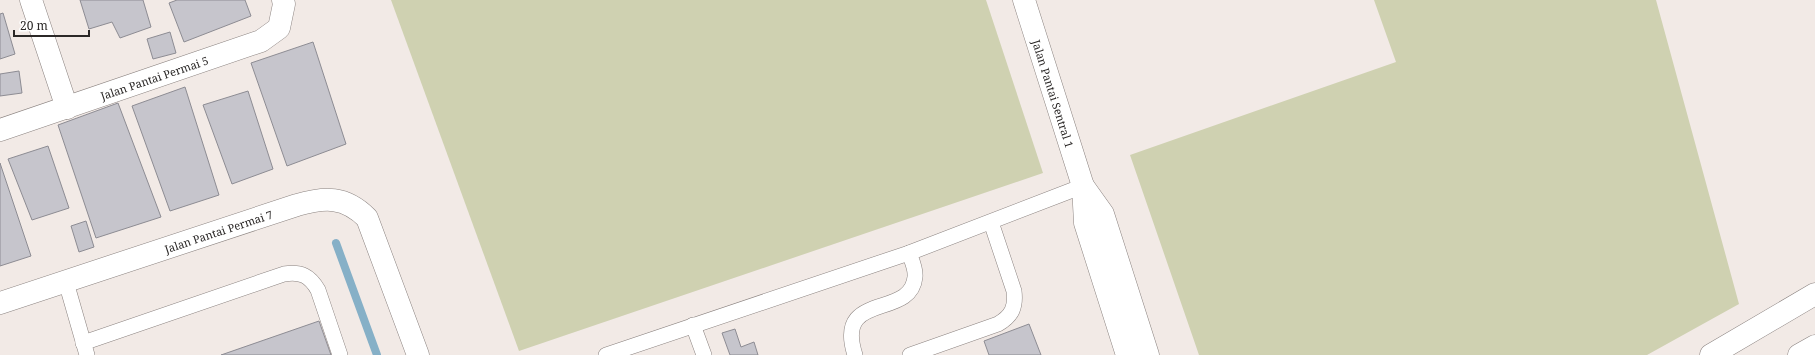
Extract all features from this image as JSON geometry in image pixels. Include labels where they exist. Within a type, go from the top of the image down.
[{"type":"street","points":[[30,0],[67,108]]},
{"type":"street","name":"Jalan Pantai Permai 5","points":[[0,130],[261,42],[278,28],[284,4],[283,0]]},
{"type":"street","name":"Jalan Pantai Sentral 1","points":[[1024,0],[1083,186],[1085,223],[1127,355]]},
{"type":"street","name":"Jalan Pantai Sentral 1","points":[[1083,186],[1104,214],[1148,355]]},
{"type":"street","name":"Jalan Pantai Permai 7","points":[[0,303],[297,204],[314,200],[330,200],[343,202],[356,207],[367,218],[418,355]]},
{"type":"street","points":[[1711,355],[1815,294]]},
{"type":"street","points":[[1799,355],[1815,346]]},
{"type":"lane","points":[[606,355],[909,253],[1083,186]]},
{"type":"lane","points":[[910,355],[998,324],[1007,319],[1013,311],[1016,301],[1014,291],[991,222]]},
{"type":"lane","points":[[855,355],[850,334],[853,324],[858,316],[898,300],[906,295],[912,287],[915,277],[909,253]]},
{"type":"lane","points":[[66,282],[85,349],[284,274],[294,272],[305,275],[312,281],[318,290],[340,355]]},
{"type":"lane","points":[[693,325],[704,355]]},
{"type":"green space","points":[[391,0],[986,0],[1043,173],[519,351]]},
{"type":"green space","points":[[1374,0],[1656,0],[1739,304],[1647,355],[1199,355],[1130,155],[1396,62]]},
{"type":"building","points":[[80,0],[143,0],[151,27],[120,38],[112,22],[89,29]]},
{"type":"building","points":[[177,0],[245,0],[251,16],[184,42],[169,3]]},
{"type":"building","points":[[3,13],[15,54],[0,59],[0,14]]},
{"type":"building","points":[[170,32],[176,53],[153,59],[147,39]]},
{"type":"building","points":[[313,42],[346,144],[287,166],[251,63]]},
{"type":"building","points":[[19,71],[22,93],[0,96],[0,74]]},
{"type":"building","points":[[185,87],[219,195],[170,211],[132,106]]},
{"type":"building","points":[[248,91],[273,169],[232,184],[203,105]]},
{"type":"building","points":[[118,103],[161,217],[96,238],[58,125]]},
{"type":"building","points":[[48,146],[69,208],[32,220],[8,159]]},
{"type":"building","points":[[0,163],[31,256],[0,266]]},
{"type":"building","points":[[86,221],[94,247],[79,252],[71,226]]},
{"type":"building","points":[[319,321],[331,355],[221,355]]},
{"type":"building","points":[[1029,324],[1041,355],[989,355],[984,341]]},
{"type":"building","points":[[735,329],[741,347],[754,342],[758,355],[730,355],[722,333]]},
{"type":"waterway","points":[[336,243],[377,355]]}]
